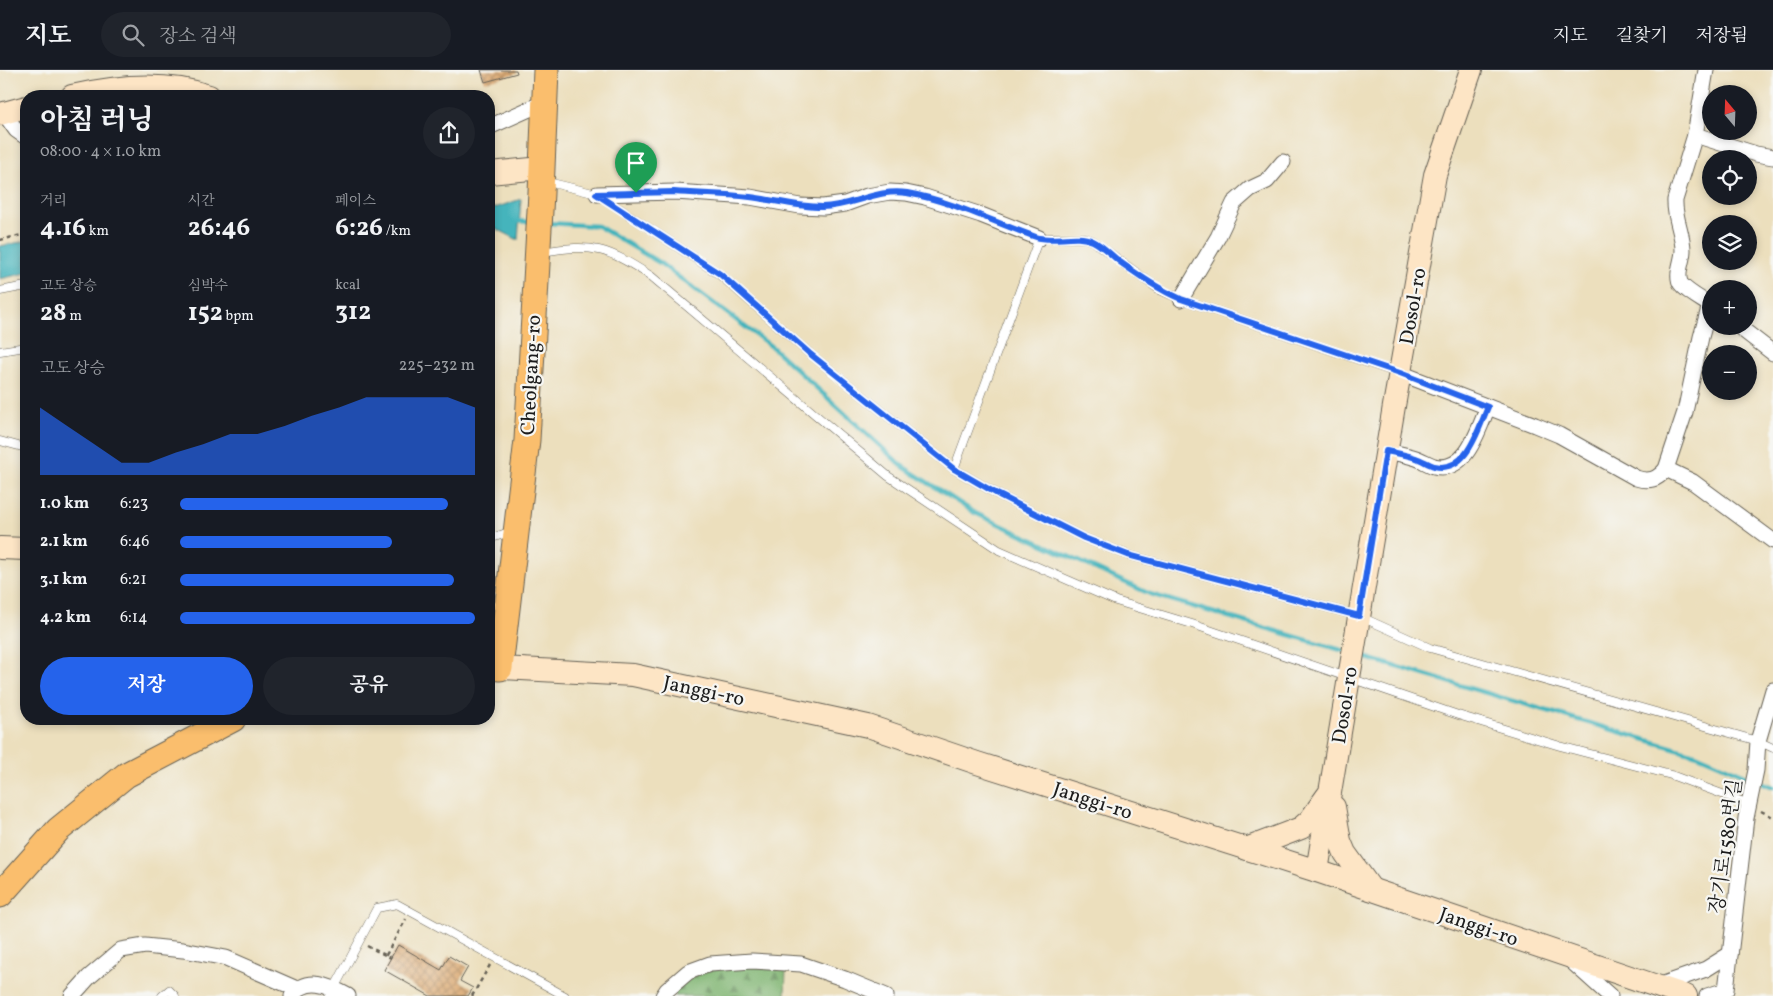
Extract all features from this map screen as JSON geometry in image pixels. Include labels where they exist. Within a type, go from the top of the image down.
[{"type":"main road","name":"Cheolgang-ro","points":[[495,654],[516,530],[527,440],[542,180],[546,70]]},
{"type":"main road","name":"Dosol-ro","points":[[1317,871],[1386,451],[1435,175],[1471,70]]},
{"type":"main road","points":[[105,90],[134,87],[192,90]]},
{"type":"main road","points":[[2,113],[20,108]]},
{"type":"main road","points":[[495,174],[542,180]]},
{"type":"main road","points":[[0,548],[20,549]]},
{"type":"main road","name":"Janggi-ro","points":[[495,666],[633,674],[868,726],[977,763],[1317,871],[1686,996]]},
{"type":"main road","points":[[0,895],[58,830],[126,775],[222,725]]},
{"type":"main road","points":[[1246,849],[1301,828],[1310,820],[1330,791]]},
{"type":"main road","points":[[1330,791],[1340,841],[1345,852],[1371,889]]},
{"type":"street","points":[[1702,300],[1682,286],[1678,278],[1683,247],[1674,210],[1675,200],[1695,135],[1706,70]]},
{"type":"street","points":[[495,124],[545,102]]},
{"type":"street","points":[[2,113],[20,133]]},
{"type":"street","points":[[1695,135],[1756,154],[1773,157]]},
{"type":"street","points":[[1181,299],[1218,237],[1234,203],[1250,189],[1266,181],[1283,162]]},
{"type":"street","points":[[596,194],[674,192],[750,197],[800,206],[823,207],[845,204],[867,196],[890,192],[906,193],[925,197],[981,215],[1039,238]]},
{"type":"street","points":[[1400,373],[1559,435],[1636,478],[1653,480],[1660,477],[1666,470],[1685,412],[1702,330]]},
{"type":"street","points":[[1750,335],[1773,353]]},
{"type":"street","points":[[1386,451],[1415,458],[1434,466],[1454,465],[1464,458],[1488,407]]},
{"type":"street","points":[[1666,470],[1693,482],[1773,541]]},
{"type":"street","name":"장기로1580번길","points":[[1707,996],[1726,990],[1746,818],[1756,770],[1758,741],[1773,690]]},
{"type":"street","points":[[72,996],[89,977],[121,950],[145,946],[183,950],[226,958],[295,992],[311,983],[332,992],[348,996]]},
{"type":"street","points":[[1563,954],[1610,996]]},
{"type":"street","points":[[1658,986],[1706,969],[1730,954]]},
{"type":"street","points":[[663,996],[667,990],[688,972],[710,964],[752,961],[801,964],[886,996]]},
{"type":"lane","points":[[542,180],[596,194],[720,274],[809,353],[954,469],[999,495],[1084,538],[1128,555],[1358,622],[1430,648],[1758,741],[1773,748]]},
{"type":"lane","points":[[954,469],[1039,238],[1085,238],[1093,241],[1160,290],[1181,299],[1400,373]]},
{"type":"lane","points":[[538,250],[574,247],[608,251],[651,276],[888,476],[999,550],[1116,601],[1349,674],[1458,715],[1551,743],[1671,775],[1749,804]]},
{"type":"lane","points":[[0,291],[20,287]]},
{"type":"lane","points":[[0,352],[20,348]]},
{"type":"lane","points":[[0,442],[20,447]]},
{"type":"lane","points":[[495,537],[516,530]]},
{"type":"lane","points":[[332,992],[377,908],[397,904],[565,996]]},
{"type":"lane","points":[[162,996],[169,990],[175,996]]},
{"type":"path","points":[[0,240],[20,235]]},
{"type":"path","points":[[386,955],[410,911]]},
{"type":"path","points":[[359,942],[391,958]]},
{"type":"path","points":[[472,996],[495,957]]},
{"type":"green space","points":[[742,965],[786,970],[785,996],[675,996],[676,989],[699,972]]},
{"type":"water","points":[[521,199],[518,240],[495,228],[495,208]]},
{"type":"water","points":[[20,242],[20,274],[0,279],[0,246]]},
{"type":"building","points":[[481,70],[516,70],[517,73],[485,82]]},
{"type":"building","points":[[398,945],[441,970],[449,956],[468,967],[460,981],[473,988],[468,996],[430,996],[384,970]]},
{"type":"waterway","points":[[515,221],[532,222]]},
{"type":"waterway","points":[[548,223],[598,226],[660,263],[772,347],[902,466],[975,513],[1150,594],[1348,652]]},
{"type":"waterway","points":[[1360,656],[1698,755],[1773,787]]},
{"type":"route","points":[[674,192],[750,197],[800,206],[823,207],[845,204],[867,196],[890,192],[925,197],[981,215],[1039,238],[1085,238],[1102,246],[1118,261],[1160,290],[1181,299],[1400,373],[1488,407],[1464,458],[1454,465],[1434,466],[1415,458],[1386,451],[1359,616],[1128,555],[1084,538],[999,495],[954,469],[809,353],[720,274],[596,194],[636,193],[674,192]]}]
